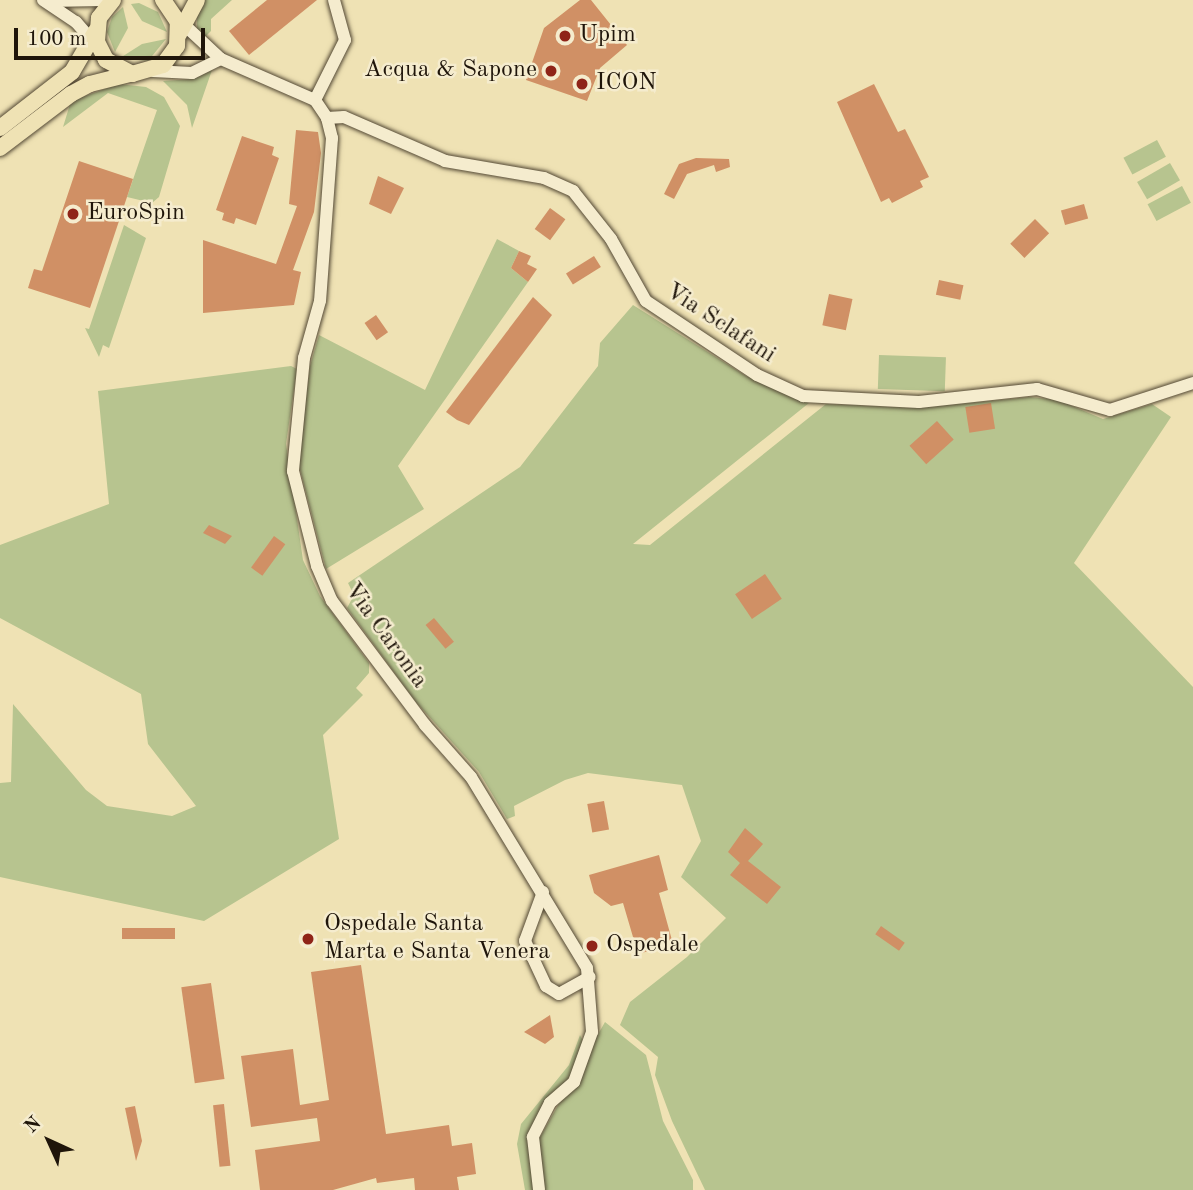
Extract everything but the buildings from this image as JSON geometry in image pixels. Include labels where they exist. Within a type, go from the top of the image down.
[{"type":"main road","points":[[0,128],[72,72],[96,41],[99,18],[113,0]]},
{"type":"main road","points":[[0,148],[71,94],[90,84],[153,71],[171,57],[181,29],[197,0]]},
{"type":"main road","points":[[168,5],[181,29]]},
{"type":"main road","points":[[96,41],[114,67],[132,74]]},
{"type":"street","points":[[43,0],[102,0]]},
{"type":"street","points":[[43,0],[76,22],[96,41]]},
{"type":"street","points":[[315,100],[345,40],[334,0]]},
{"type":"street","points":[[181,29],[220,59],[315,100],[327,118]]},
{"type":"street","points":[[153,71],[192,73],[220,59]]},
{"type":"street","name":"Via Sclafani","points":[[327,118],[344,117],[445,161],[544,178],[573,191],[611,239],[646,300],[757,375],[803,396],[919,402],[1037,388],[1110,410],[1193,383]]},
{"type":"street","name":"Via Caronia","points":[[327,118],[332,138],[320,300],[304,358],[293,471],[323,585],[348,627],[471,777],[581,952],[590,977],[593,1032],[574,1082],[550,1103],[533,1138],[539,1190]]},
{"type":"street","points":[[543,892],[525,941],[546,986],[559,994],[590,977]]},
{"type":"green space","points":[[205,0],[232,0],[211,19],[211,31],[203,39],[197,29],[197,15]]},
{"type":"green space","points":[[139,3],[158,12],[167,32],[142,21],[131,4]]},
{"type":"green space","points":[[123,7],[128,28],[115,52],[107,32],[112,17]]},
{"type":"green space","points":[[166,39],[148,61],[120,58],[142,44]]},
{"type":"green space","points":[[212,70],[192,128],[187,105],[163,81],[194,79]]},
{"type":"green space","points":[[119,84],[146,87],[164,97],[180,126],[159,197],[152,203],[127,197],[157,110],[108,93],[63,127],[71,101]]},
{"type":"green space","points":[[1157,140],[1166,157],[1132,175],[1123,158]]},
{"type":"green space","points":[[1170,163],[1180,180],[1147,199],[1137,182]]},
{"type":"green space","points":[[1182,186],[1191,203],[1156,221],[1148,204]]},
{"type":"green space","points":[[124,225],[146,238],[109,348],[103,345],[99,357],[85,328],[89,329]]},
{"type":"green space","points":[[497,239],[519,251],[511,268],[528,282],[398,466],[424,509],[326,569],[298,462],[310,366],[319,335],[425,390]]},
{"type":"green space","points":[[633,305],[746,376],[809,403],[633,544],[650,545],[826,404],[917,408],[1030,397],[1058,400],[1103,419],[1152,404],[1171,417],[1074,563],[1193,687],[1193,1190],[705,1190],[672,1121],[655,1075],[658,1057],[620,1025],[630,1002],[687,957],[726,918],[681,877],[701,841],[682,785],[588,773],[565,780],[514,806],[515,816],[507,819],[479,772],[415,701],[347,608],[354,595],[348,583],[520,467],[598,366],[600,343]]},
{"type":"green space","points":[[879,355],[946,357],[945,391],[878,389]]},
{"type":"green space","points":[[291,366],[297,369],[286,444],[303,560],[320,596],[369,663],[369,673],[356,688],[363,695],[323,735],[339,839],[204,921],[0,877],[0,783],[11,782],[13,704],[86,790],[107,806],[172,816],[196,806],[148,744],[141,694],[0,618],[0,545],[109,504],[98,391]]},
{"type":"green space","points":[[605,1022],[646,1055],[663,1121],[693,1180],[693,1190],[545,1190],[539,1139]]},
{"type":"green space","points":[[580,1035],[584,1043],[575,1068],[530,1135],[538,1190],[525,1190],[517,1144],[521,1124],[569,1065]]},
{"type":"place","name":"Upim","points":[[565,36]]},
{"type":"place","name":"Acqua & Sapone","points":[[551,71]]},
{"type":"place","name":"ICON","points":[[582,84]]},
{"type":"place","name":"EuroSpin","points":[[73,214]]},
{"type":"place","name":"Ospedale Santa Marta e Santa Venera","points":[[308,939]]},
{"type":"place","name":"Ospedale","points":[[592,946]]}]
